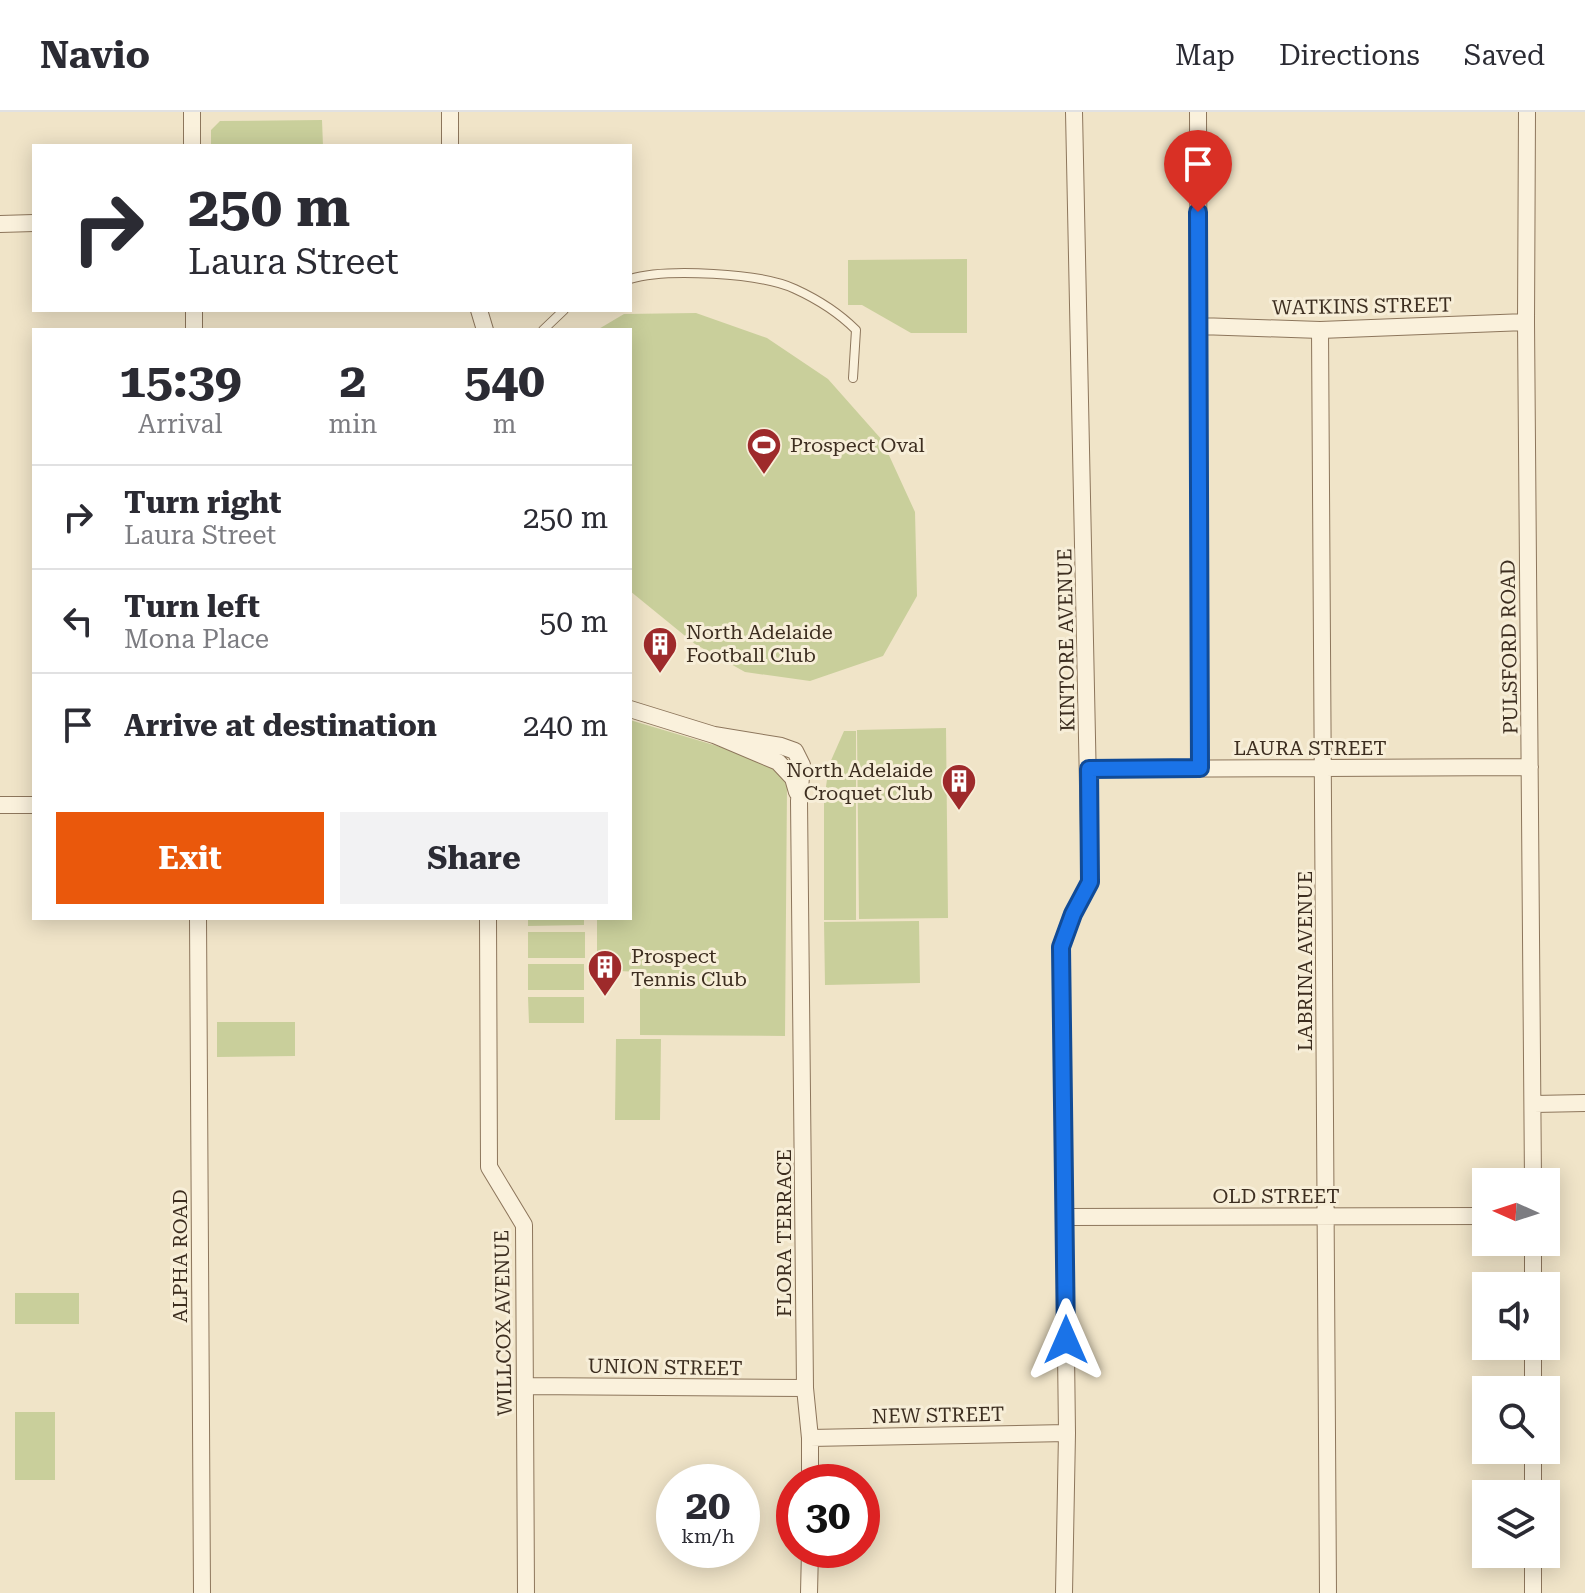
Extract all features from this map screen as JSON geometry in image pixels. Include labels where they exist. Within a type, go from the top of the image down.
[{"type":"street","points":[[192,112],[192,144]]},
{"type":"street","points":[[450,112],[450,144]]},
{"type":"street","name":"KINTORE AVENUE","points":[[1064,1593],[1067,1433],[1061,947],[1073,914],[1090,882],[1074,112]]},
{"type":"street","name":"PULSFORD ROAD","points":[[1527,112],[1533,1168]]},
{"type":"street","points":[[1198,119],[1200,768]]},
{"type":"street","points":[[0,224],[32,223]]},
{"type":"street","name":"WATKINS STREET","points":[[1199,326],[1320,330],[1526,322]]},
{"type":"street","name":"LABRINA AVENUE","points":[[1320,330],[1328,1593]]},
{"type":"street","name":"FLORA TERRACE","points":[[632,710],[714,735],[778,762],[793,778],[799,801],[805,1388],[810,1464]]},
{"type":"street","name":"LAURA STREET","points":[[1089,769],[1530,767]]},
{"type":"street","points":[[0,805],[32,805]]},
{"type":"street","name":"ALPHA ROAD","points":[[198,920],[202,1593]]},
{"type":"street","name":"WILLCOX AVENUE","points":[[488,920],[489,1167],[524,1225],[526,1593]]},
{"type":"street","points":[[1534,1104],[1585,1103]]},
{"type":"street","name":"OLD STREET","points":[[1065,1217],[1472,1216]]},
{"type":"street","name":"UNION STREET","points":[[525,1386],[805,1388]]},
{"type":"street","name":"NEW STREET","points":[[810,1438],[1067,1433]]},
{"type":"street","points":[[809,1593],[810,1568]]},
{"type":"street","points":[[1533,1568],[1533,1593]]},
{"type":"lane","points":[[632,279],[683,272],[746,278],[792,287],[836,310],[856,330],[853,378]]},
{"type":"lane","points":[[545,328],[562,312]]},
{"type":"green space","points":[[322,120],[323,144],[211,144],[211,130],[220,121]]},
{"type":"green space","points":[[967,259],[967,333],[911,333],[862,305],[848,305],[848,260]]},
{"type":"green space","name":"Prospect Oval","points":[[696,313],[767,338],[828,379],[882,440],[915,512],[917,596],[883,656],[810,681],[745,672],[695,644],[632,593],[632,328],[600,328],[624,314]]},
{"type":"green space","points":[[632,721],[767,761],[780,771],[787,787],[785,1036],[640,1035],[640,972],[597,970],[597,920],[632,920]]},
{"type":"green space","points":[[946,728],[948,918],[859,919],[857,730]]},
{"type":"green space","points":[[844,731],[856,731],[856,920],[824,920],[824,801],[829,765]]},
{"type":"green space","points":[[528,920],[584,920],[584,925],[528,926]]},
{"type":"green space","points":[[919,921],[920,983],[825,985],[824,922]]},
{"type":"green space","points":[[528,932],[585,932],[585,958],[528,958]]},
{"type":"green space","points":[[528,964],[584,964],[584,990],[528,990]]},
{"type":"green space","points":[[528,997],[584,997],[584,1023],[529,1023]]},
{"type":"green space","points":[[217,1022],[295,1022],[295,1056],[217,1057]]},
{"type":"green space","points":[[616,1039],[661,1039],[660,1120],[615,1120]]},
{"type":"green space","points":[[15,1293],[79,1293],[79,1324],[15,1324]]},
{"type":"green space","points":[[15,1412],[55,1412],[55,1480],[15,1480]]},
{"type":"place","name":"Prospect Oval","points":[[764,476]]},
{"type":"place","name":"North Adelaide Football Club","points":[[660,675]]},
{"type":"place","name":"North Adelaide Croquet Club","points":[[959,812]]},
{"type":"place","name":"Prospect Tennis Club","points":[[605,998]]},
{"type":"route","points":[[1066,1340],[1061,947],[1073,914],[1090,882],[1089,769],[1200,768],[1198,212]]}]
